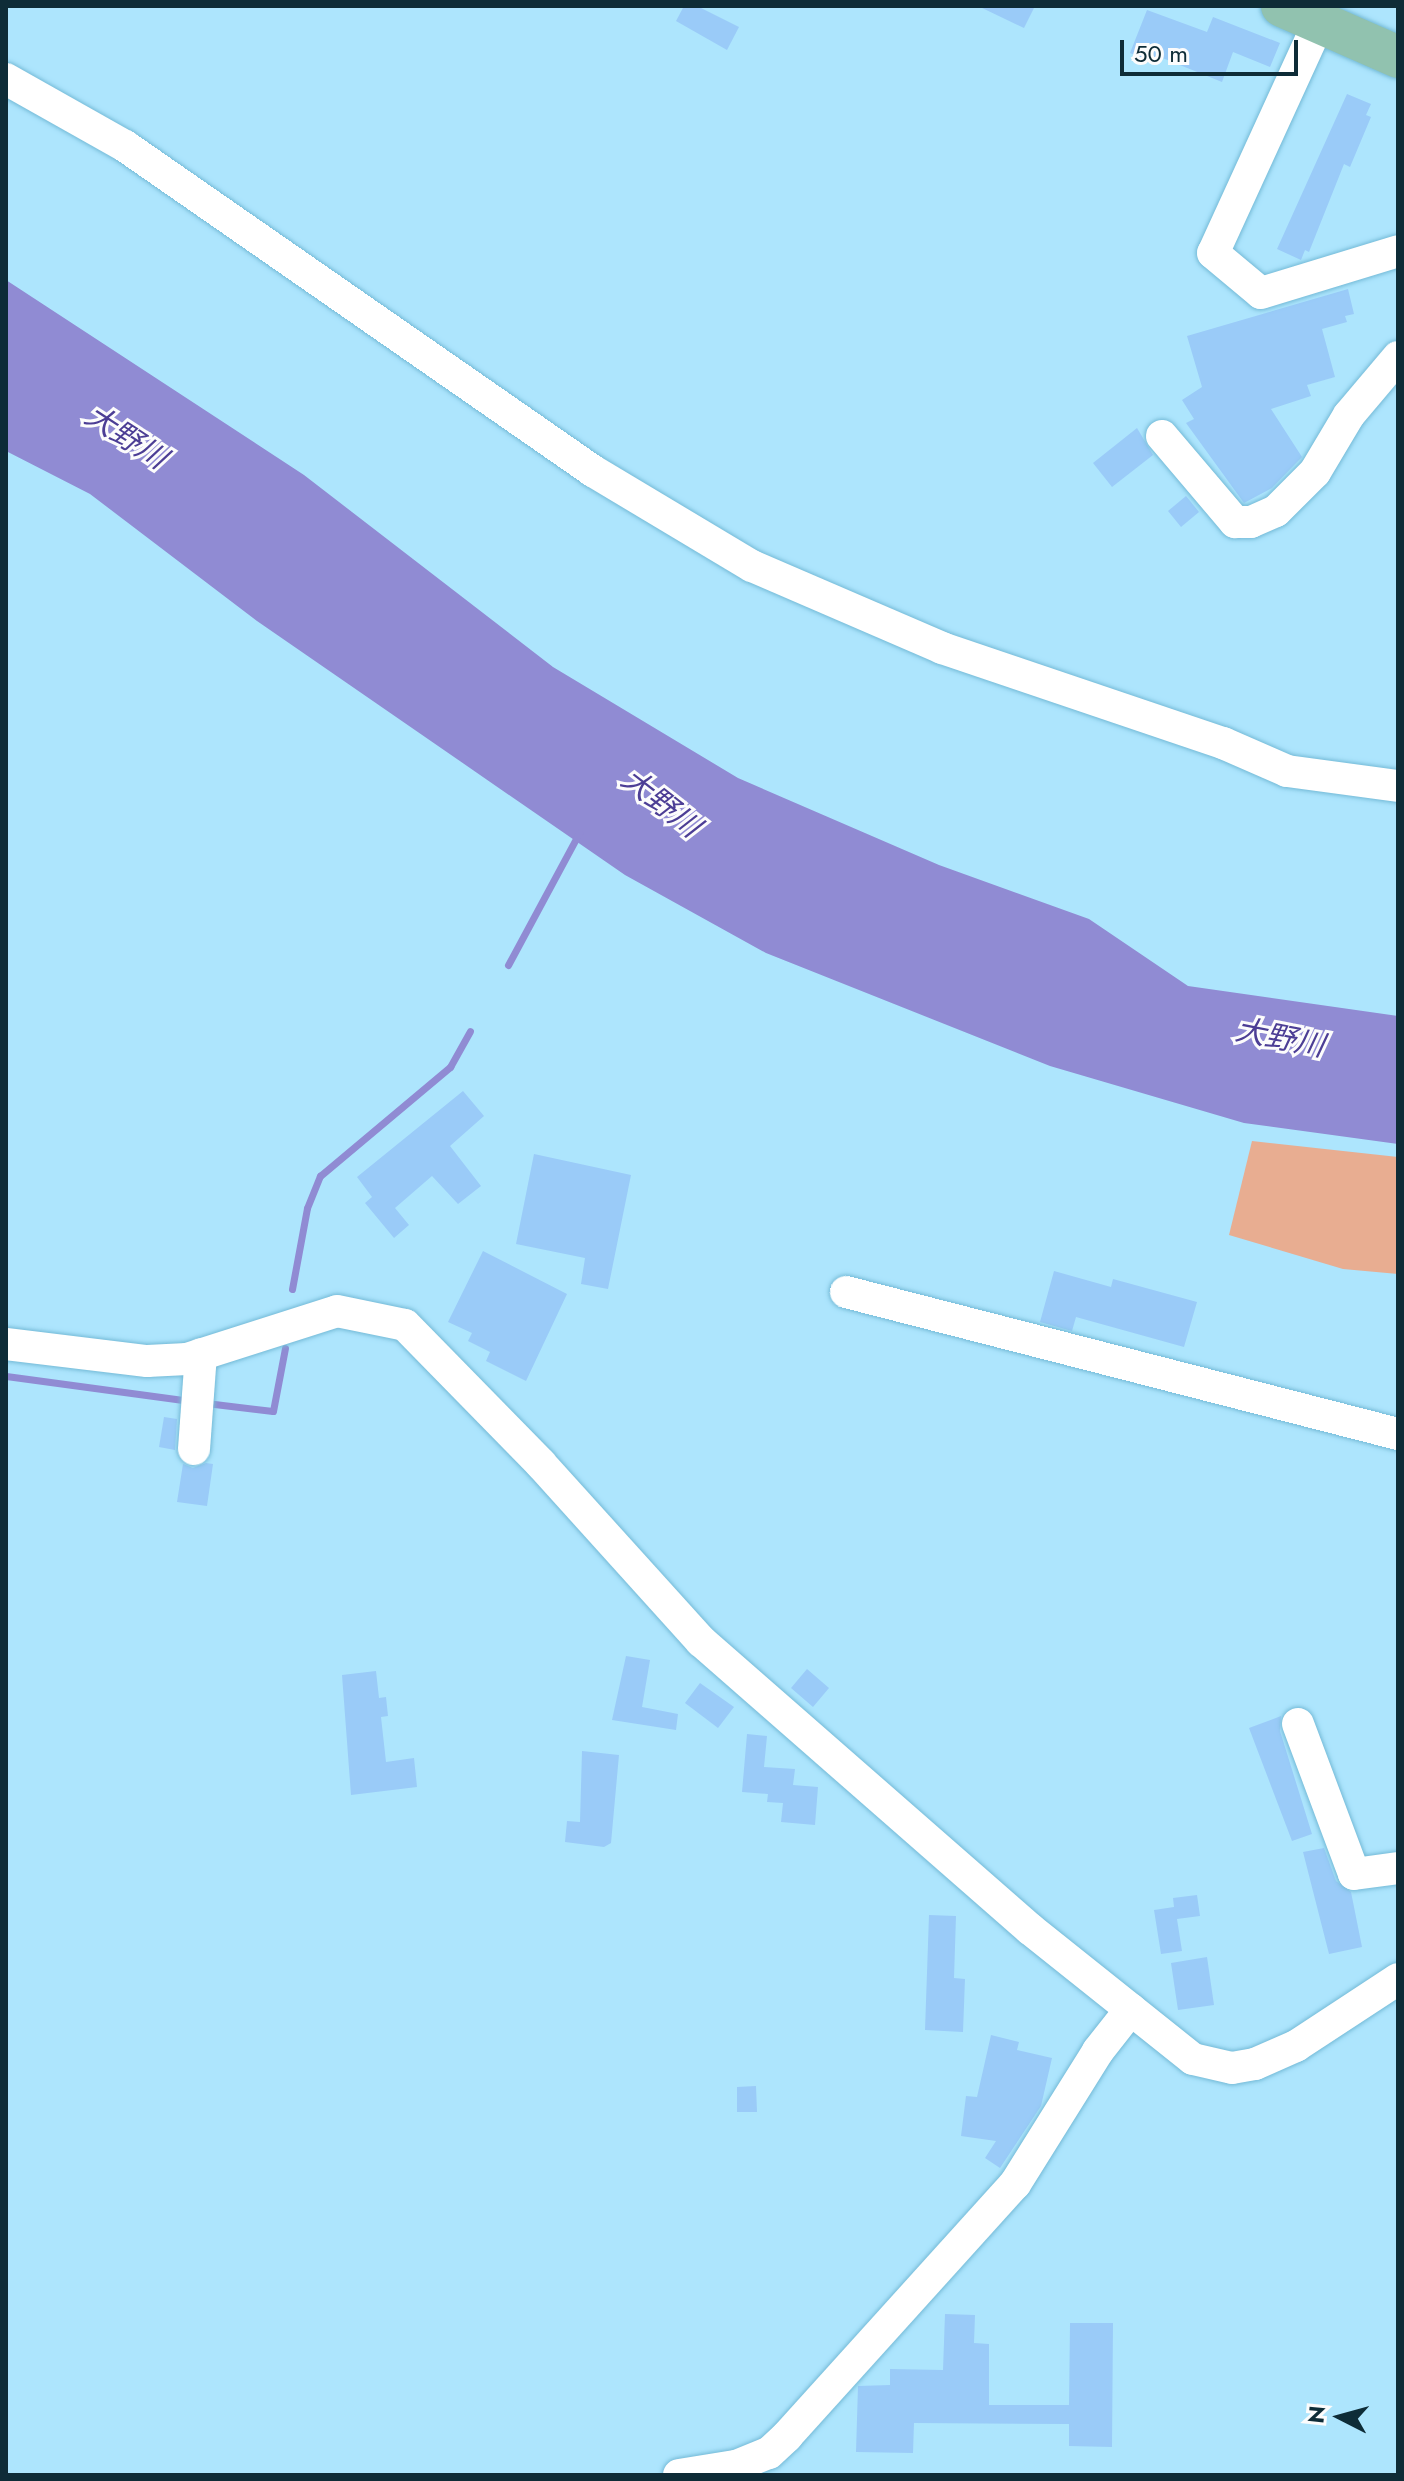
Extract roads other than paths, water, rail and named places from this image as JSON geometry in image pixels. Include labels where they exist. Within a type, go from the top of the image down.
[{"type":"main road","points":[[1300,14],[1398,57]]},
{"type":"street","points":[[1300,14],[1213,253],[1261,293],[1398,251]]},
{"type":"street","points":[[6,79],[125,146],[593,471],[752,566],[942,648],[1223,743],[1287,771],[1398,786]]},
{"type":"street","points":[[1162,436],[1235,522],[1251,522],[1276,511],[1315,472],[1349,415],[1398,357]]},
{"type":"street","points":[[846,1292],[1398,1434]]},
{"type":"street","points":[[6,1344],[147,1361],[201,1354],[337,1311],[405,1325],[541,1464],[701,1641],[1030,1929],[1193,2059],[1232,2068],[1296,2046],[1398,1979]]},
{"type":"street","points":[[194,1449],[201,1403],[201,1354]]},
{"type":"street","points":[[1298,1724],[1354,1874],[1398,1868]]},
{"type":"street","points":[[679,2475],[736,2466],[769,2453],[787,2436],[1015,2184],[1098,2051],[1131,2009]]},
{"type":"water","name":"大野川","points":[[6,280],[304,475],[553,667],[738,778],[939,865],[1089,919],[1188,986],[1398,1016],[1398,1144],[1244,1123],[1050,1066],[766,953],[625,875],[257,621],[90,494],[6,451]]},
{"type":"waterway","points":[[508,965],[579,833]]},
{"type":"waterway","points":[[292,1289],[307,1208],[320,1176],[450,1067],[470,1031]]},
{"type":"waterway","points":[[206,1403],[273,1411],[285,1348]]},
{"type":"waterway","points":[[6,1376],[190,1401]]}]
